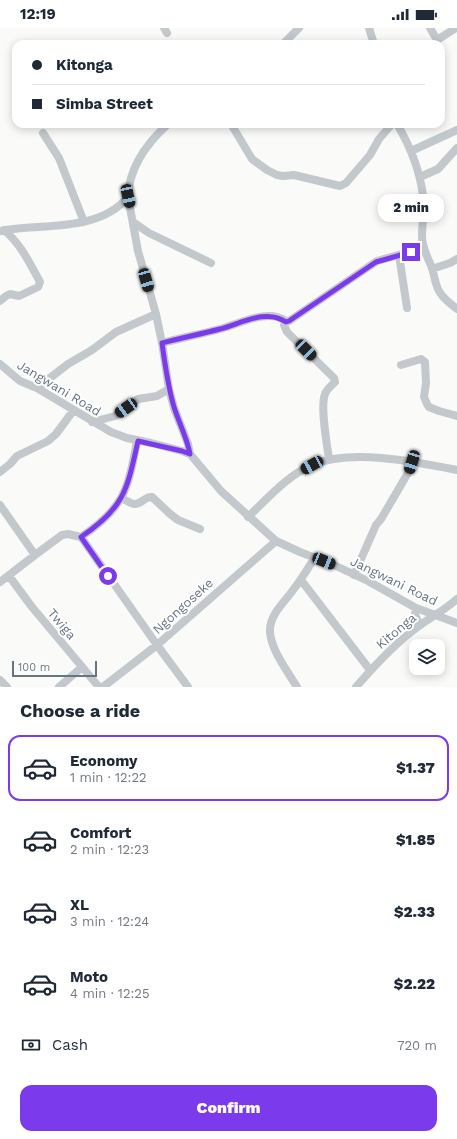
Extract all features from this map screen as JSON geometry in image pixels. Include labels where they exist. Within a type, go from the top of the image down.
[{"type":"street","points":[[287,40],[300,28]]},
{"type":"street","points":[[369,28],[373,40]]},
{"type":"street","points":[[430,28],[437,40],[456,28]]},
{"type":"street","points":[[164,128],[146,148],[132,171],[129,181],[128,196],[138,251],[156,314],[169,389],[190,454]]},
{"type":"street","points":[[234,128],[252,159],[266,170],[277,175],[294,175],[340,186],[346,184],[370,155],[379,139],[389,128]]},
{"type":"street","points":[[400,128],[420,177],[424,198],[422,237],[423,248],[432,269],[436,287],[445,299],[457,309]]},
{"type":"street","points":[[411,152],[457,130]]},
{"type":"street","points":[[43,133],[59,158],[84,222]]},
{"type":"street","points":[[420,177],[438,169],[457,148]]},
{"type":"street","points":[[2,231],[84,222],[112,210],[122,203],[128,196]]},
{"type":"street","points":[[133,222],[149,233],[211,264]]},
{"type":"street","points":[[0,301],[10,294],[19,296],[38,287],[40,282],[19,245],[13,238],[2,231]]},
{"type":"street","points":[[162,343],[222,328],[242,321],[265,317],[283,319],[297,316],[376,262],[423,248]]},
{"type":"street","points":[[399,255],[406,308]]},
{"type":"street","points":[[432,269],[455,263]]},
{"type":"street","points":[[275,308],[283,319],[287,332],[334,378],[335,382],[325,393],[324,397],[323,413],[328,460]]},
{"type":"street","points":[[37,388],[68,364],[92,350],[116,332],[156,314]]},
{"type":"street","points":[[401,365],[421,359],[425,362],[426,383],[424,397],[427,404],[429,407],[439,411],[457,416]]},
{"type":"street","name":"Jangwani Road","points":[[2,370],[20,381],[37,388],[110,432],[138,441],[190,454],[222,491],[248,517],[276,541],[354,575],[416,608],[457,623]]},
{"type":"street","points":[[92,422],[114,416],[138,399],[157,396],[169,389]]},
{"type":"street","points":[[0,472],[18,456],[48,441],[56,434],[73,411]]},
{"type":"street","points":[[81,537],[99,525],[115,509],[122,498],[129,479],[138,441]]},
{"type":"street","points":[[248,517],[292,476],[312,465],[328,460],[375,458],[412,462],[457,470]]},
{"type":"street","points":[[354,575],[376,525],[381,520],[408,473],[412,462]]},
{"type":"street","points":[[122,498],[134,504],[148,497],[152,497],[178,520],[200,529]]},
{"type":"street","points":[[0,505],[34,554]]},
{"type":"street","points":[[0,582],[34,554],[62,535],[68,534],[81,537],[157,646],[188,687]]},
{"type":"street","name":"Ngongoseke","points":[[103,687],[157,646],[276,541]]},
{"type":"street","points":[[297,687],[276,652],[270,632],[275,613],[301,580],[315,557]]},
{"type":"street","name":"Twiga","points":[[9,576],[32,607],[99,687]]},
{"type":"street","points":[[301,580],[370,670]]},
{"type":"street","name":"Kitonga","points":[[356,687],[370,670],[419,625],[446,609],[457,599]]},
{"type":"street","points":[[416,608],[415,614],[419,625]]},
{"type":"street","points":[[59,687],[82,667]]},
{"type":"street","points":[[0,680],[7,687]]},
{"type":"route","points":[[108,576],[81,537],[99,525],[115,509],[122,498],[129,479],[138,441],[151,443],[190,454],[169,389],[162,343],[222,328],[242,321],[265,317],[279,317],[286,322],[289,321],[376,262],[411,252]]}]
